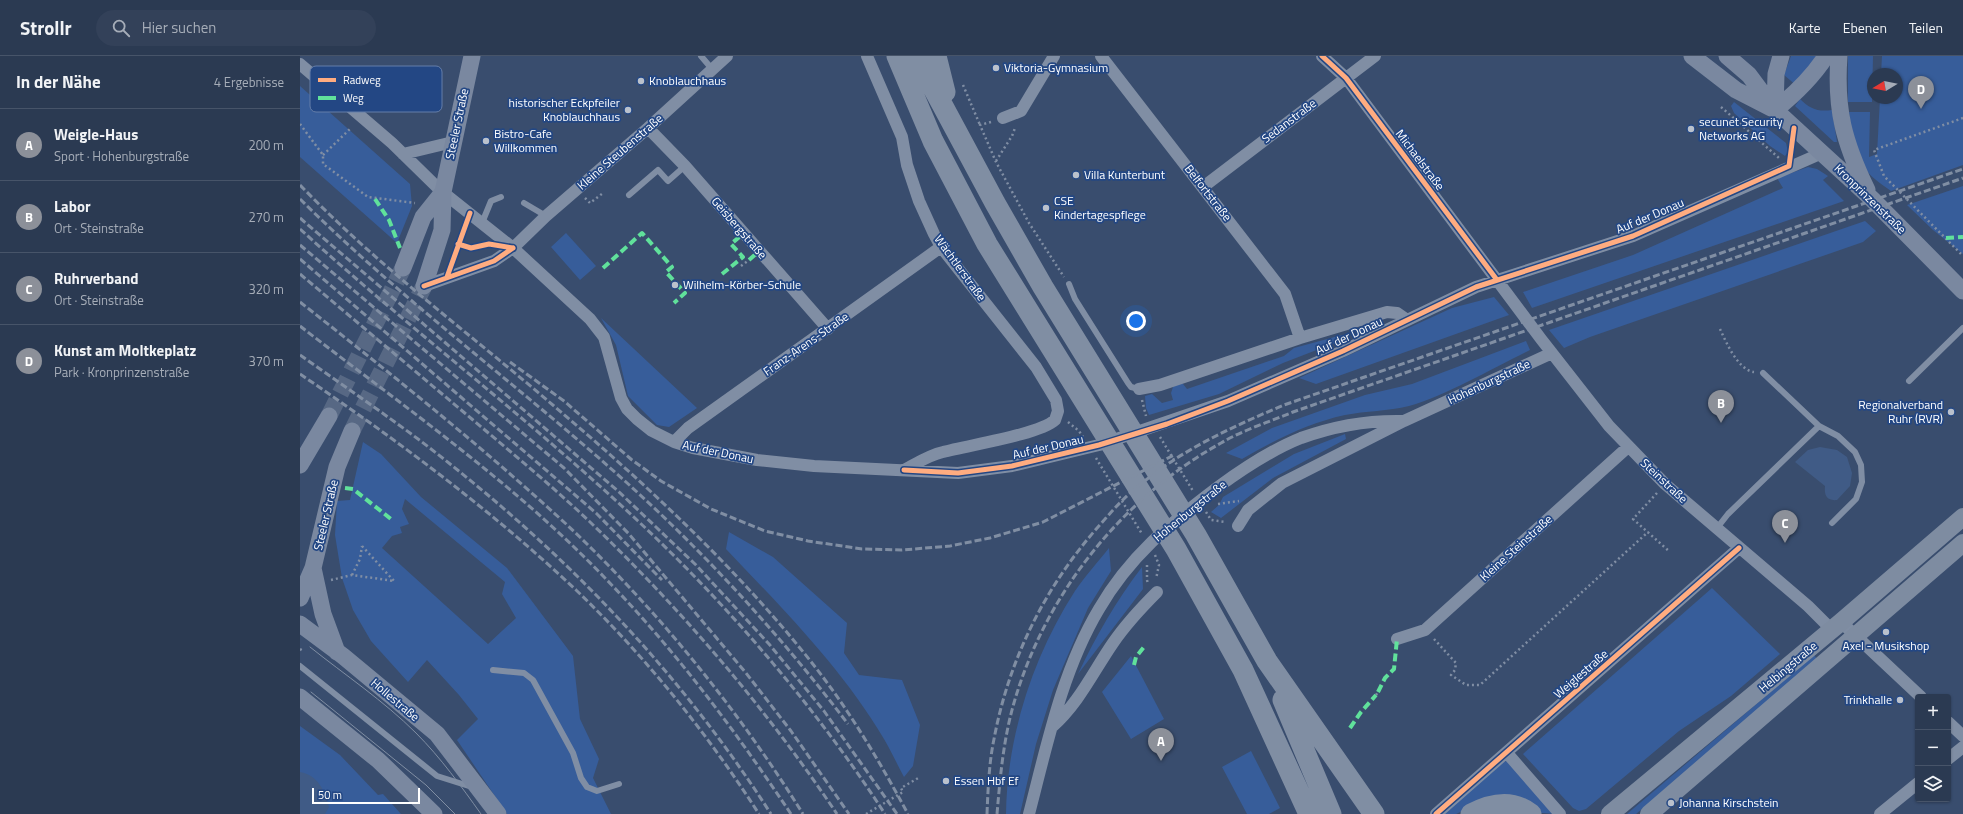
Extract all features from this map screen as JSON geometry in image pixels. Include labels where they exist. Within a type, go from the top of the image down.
[{"type":"highway","points":[[920,56],[930,82],[995,204],[1196,535],[1267,661],[1374,814]]},
{"type":"highway","points":[[936,56],[950,120]]},
{"type":"highway","points":[[897,60],[933,141],[987,244],[1176,549],[1243,670],[1307,810]]},
{"type":"highway","points":[[1267,661],[1328,807]]},
{"type":"highway","points":[[1471,814],[1482,808],[1501,804],[1516,806],[1531,814]]},
{"type":"main road","name":"Steeler Straße","points":[[424,286],[442,230],[443,192],[472,56]]},
{"type":"main road","points":[[1692,56],[1736,90],[1775,110]]},
{"type":"main road","points":[[1727,56],[1749,75],[1775,110]]},
{"type":"main road","points":[[1775,110],[1776,74],[1781,56]]},
{"type":"main road","points":[[1775,110],[1802,87],[1815,73],[1826,56]]},
{"type":"main road","points":[[1839,56],[1838,90],[1843,131],[1847,145],[1872,200]]},
{"type":"main road","name":"Kronprinzenstraße","points":[[1775,110],[1872,200],[1963,291]]},
{"type":"main road","name":"Steeler Straße","points":[[403,268],[423,217],[443,192]]},
{"type":"main road","points":[[300,465],[329,416]]},
{"type":"main road","name":"Steeler Straße","points":[[300,598],[315,576],[337,467],[352,431]]},
{"type":"main road","name":"Helbingstraße","points":[[1610,814],[1836,626],[1963,517]]},
{"type":"main road","name":"Helbingstraße","points":[[1649,814],[1963,543]]},
{"type":"main road","points":[[315,576],[323,614],[338,653]]},
{"type":"main road","name":"Hollestraße","points":[[300,624],[437,734],[498,814]]},
{"type":"main road","points":[[301,699],[378,760],[434,814]]},
{"type":"street","name":"Wächtlerstraße","points":[[867,56],[902,137],[907,165],[919,201],[941,247],[1036,367],[1056,400],[1058,411],[1055,420],[1051,424],[1032,431]]},
{"type":"street","points":[[1003,118],[1021,111],[1054,56]]},
{"type":"street","name":"Belfortstraße","points":[[1101,56],[1285,294],[1300,338]]},
{"type":"street","name":"Michaelstraße","points":[[1322,56],[1346,78],[1519,310]]},
{"type":"street","name":"Sedanstraße","points":[[1203,187],[1375,56]]},
{"type":"street","name":"Kleine Steubenstraße","points":[[513,248],[546,216],[648,128],[722,58]]},
{"type":"street","name":"Auf der Donau","points":[[300,64],[310,73]]},
{"type":"street","name":"Auf der Donau","points":[[355,112],[403,154],[443,192],[513,248],[564,294],[597,327],[604,337],[621,398],[627,409],[652,431],[674,442],[693,448],[757,460],[814,466],[958,473],[1005,467],[1099,445],[1228,402],[1343,351],[1476,287],[1633,236],[1789,166],[1822,153]]},
{"type":"street","name":"Geisbergstraße","points":[[648,128],[685,166],[828,329]]},
{"type":"street","points":[[403,154],[454,142]]},
{"type":"street","name":"Franz-Arens-Straße","points":[[674,442],[688,428],[941,247]]},
{"type":"street","points":[[424,286],[494,261],[513,248]]},
{"type":"street","name":"Steinstraße","points":[[1519,310],[1609,426],[1665,484],[1808,606],[1836,626],[1855,636],[1918,694]]},
{"type":"street","name":"Auf der Donau","points":[[1141,395],[1160,385],[1300,338],[1387,312],[1397,313],[1407,320]]},
{"type":"street","name":"Hohenburgstraße","points":[[1238,526],[1248,510],[1282,482],[1404,421],[1552,353]]},
{"type":"street","name":"Hohenburgstraße","points":[[1029,814],[1052,727],[1076,655],[1098,610],[1118,578],[1148,545],[1173,521],[1256,461],[1300,439],[1321,431],[1363,422],[1404,421]]},
{"type":"street","name":"Auf der Donau","points":[[904,470],[930,456],[942,452],[1032,431]]},
{"type":"street","name":"Kleine Steinstraße","points":[[1397,639],[1426,630],[1628,447]]},
{"type":"street","name":"Weiglestraße","points":[[1436,814],[1739,548]]},
{"type":"street","points":[[1052,727],[1074,705],[1113,643],[1134,615],[1157,592]]},
{"type":"street","points":[[1951,725],[1963,736]]},
{"type":"street","points":[[1951,756],[1963,746]]},
{"type":"street","points":[[1507,753],[1560,814]]},
{"type":"street","points":[[1880,814],[1915,785]]},
{"type":"lane","points":[[701,56],[712,69]]},
{"type":"lane","points":[[629,195],[658,170],[668,181],[685,166]]},
{"type":"lane","points":[[482,223],[491,201],[501,197]]},
{"type":"lane","points":[[524,203],[546,216]]},
{"type":"lane","points":[[1069,284],[1075,300],[1128,383],[1141,395]]},
{"type":"lane","points":[[1909,380],[1963,328]]},
{"type":"lane","points":[[1763,373],[1819,426],[1838,436],[1855,452],[1861,466],[1862,482],[1856,499],[1832,523]]},
{"type":"lane","points":[[1717,528],[1728,514],[1819,426]]},
{"type":"lane","points":[[300,666],[437,776],[478,788]]},
{"type":"lane","points":[[493,670],[524,673],[533,680],[573,753],[581,778],[587,787],[597,790],[619,784]]},
{"type":"path","points":[[960,78],[996,162],[1029,223],[1069,284]]},
{"type":"path","points":[[1721,107],[1789,166]]},
{"type":"path","points":[[996,162],[1012,136],[1021,111]]},
{"type":"path","points":[[980,125],[1003,118]]},
{"type":"path","points":[[1963,118],[1874,150],[1884,176],[1963,256]]},
{"type":"path","points":[[300,124],[323,155],[323,164],[368,197],[415,203]]},
{"type":"path","points":[[323,155],[352,128]]},
{"type":"path","points":[[590,203],[603,194]]},
{"type":"path","points":[[741,266],[749,260]]},
{"type":"path","points":[[1720,329],[1731,353],[1749,371],[1763,373]]},
{"type":"path","points":[[1141,395],[1145,414],[1149,420]]},
{"type":"path","points":[[1079,431],[1083,438]]},
{"type":"path","points":[[1157,433],[1196,496]]},
{"type":"path","points":[[1092,451],[1146,540]]},
{"type":"path","points":[[1218,504],[1237,501]]},
{"type":"path","points":[[1649,501],[1633,519],[1670,552]]},
{"type":"path","points":[[1203,508],[1211,520],[1224,522]]},
{"type":"path","points":[[1426,630],[1456,663],[1455,670],[1451,674],[1466,685],[1480,685],[1648,532]]},
{"type":"path","points":[[315,576],[352,575],[394,581],[362,546],[360,560],[352,575]]},
{"type":"path","points":[[1154,553],[1158,560],[1157,577]]},
{"type":"path","points":[[1147,580],[1148,564]]},
{"type":"path","points":[[866,814],[903,792],[901,788],[920,777]]},
{"type":"shaded area","points":[[1791,56],[1816,56],[1797,86],[1784,75]]},
{"type":"shaded area","points":[[1848,56],[1873,56],[1873,68],[1867,68],[1867,102],[1848,102]]},
{"type":"shaded area","points":[[1882,56],[1963,56],[1963,165],[1891,191],[1869,174],[1859,158],[1852,135],[1849,112],[1870,112],[1869,157],[1877,154],[1880,104],[1903,104],[1903,68],[1881,68]]},
{"type":"shaded area","points":[[300,86],[310,95],[310,112],[329,112],[410,184],[412,206],[397,243],[300,157]]},
{"type":"shaded area","points":[[1800,99],[1814,109],[1822,111],[1832,110],[1837,142],[1834,142],[1795,106]]},
{"type":"shaded area","points":[[1734,102],[1786,143],[1788,152],[1785,156],[1770,146],[1734,113],[1731,106]]},
{"type":"shaded area","points":[[1808,167],[1817,169],[1828,176],[1823,180],[1844,201],[1532,308],[1523,292],[1633,255],[1783,188],[1777,178]]},
{"type":"shaded area","points":[[1963,186],[1963,254],[1933,230],[1907,205]]},
{"type":"shaded area","points":[[1865,221],[1876,231],[1863,242],[1590,337],[1564,348],[1549,330]]},
{"type":"shaded area","points":[[566,233],[596,266],[580,280],[551,247]]},
{"type":"shaded area","points":[[1494,297],[1509,315],[1316,384],[1299,378],[1452,308]]},
{"type":"shaded area","points":[[601,318],[697,408],[669,427],[657,425],[628,396],[616,345]]},
{"type":"shaded area","points":[[1342,335],[1345,339],[1283,363],[1219,394],[1149,415],[1146,408],[1145,396],[1152,394],[1162,403],[1173,400],[1171,393],[1173,387],[1177,384],[1183,384],[1187,389],[1284,356],[1294,348]]},
{"type":"shaded area","points":[[1526,341],[1530,350],[1454,388],[1424,401],[1401,408],[1331,418],[1305,427],[1242,459],[1226,453],[1272,428],[1365,395],[1412,384]]},
{"type":"shaded area","points":[[1345,434],[1346,439],[1273,478],[1221,518],[1211,512],[1219,505],[1223,497],[1294,454]]},
{"type":"shaded area","points":[[363,442],[381,454],[421,497],[507,568],[573,656],[580,719],[599,759],[593,778],[611,814],[507,814],[457,740],[478,719],[459,695],[427,660],[408,682],[371,641],[353,610],[342,578],[335,535],[337,501],[350,500]],"holes":[[[405,499],[505,582],[502,594],[516,618],[488,644],[382,548],[392,536],[402,533],[400,527],[409,524],[402,509]]]},
{"type":"shaded area","points":[[1820,447],[1837,450],[1847,457],[1852,473],[1850,486],[1837,500],[1829,499],[1825,493],[1825,486],[1795,462],[1808,450]]},
{"type":"shaded area","points":[[729,532],[773,557],[847,623],[844,653],[859,675],[902,680],[920,725],[913,766],[904,777],[884,739],[867,713],[830,663],[726,549]]},
{"type":"shaded area","points":[[1109,548],[1111,571],[1088,608],[1053,690],[1036,744],[1020,814],[1006,814],[1011,755],[1017,726],[1035,670],[1060,616],[1075,591]]},
{"type":"shaded area","points":[[1142,567],[1143,589],[1078,674],[1107,619]]},
{"type":"shaded area","points":[[1712,588],[1780,654],[1731,696],[1679,731],[1586,809],[1579,811],[1573,808],[1523,754]]},
{"type":"shaded area","points":[[1814,655],[1817,659],[1636,814],[1627,814]]},
{"type":"shaded area","points":[[1131,656],[1164,719],[1131,739],[1102,692]]},
{"type":"shaded area","points":[[300,726],[340,755],[378,795],[383,794],[401,814],[300,814]]},
{"type":"shaded area","points":[[1251,751],[1280,808],[1269,814],[1247,814],[1222,767]]},
{"type":"shaded area","points":[[1507,761],[1557,814],[1469,808],[1456,814],[1441,814],[1503,762]]},
{"type":"shaded area","points":[[300,772],[312,776],[323,790],[329,807],[325,814],[300,814]]},
{"type":"tunnel","points":[[329,416],[403,268]]},
{"type":"tunnel","points":[[352,431],[424,286]]},
{"type":"tram line","points":[[310,647],[378,699],[404,721],[442,762],[481,814]]},
{"type":"tram line","points":[[311,692],[426,785],[455,814]]},
{"type":"railway","points":[[987,814],[991,757],[1001,709],[1009,681],[1032,626],[1046,599],[1079,550],[1114,510],[1135,489],[1157,471],[1210,439],[1246,421],[1284,405],[1963,169]]},
{"type":"railway","points":[[997,814],[1004,749],[1012,710],[1025,669],[1043,629],[1065,591],[1090,556],[1118,523],[1150,493],[1184,466],[1229,438],[1293,412],[1963,178]]},
{"type":"railway","points":[[300,185],[330,215],[392,271],[554,406],[624,467],[692,531],[756,597],[787,632],[829,685],[865,739],[908,814]]},
{"type":"railway","points":[[300,199],[420,308],[585,446],[656,510],[715,568],[770,628],[797,659],[848,724]]},
{"type":"railway","points":[[300,218],[618,491],[696,565],[769,644],[824,711],[897,814]]},
{"type":"railway","points":[[300,229],[555,446],[597,483],[672,554],[738,623],[770,660],[831,736],[885,814]]},
{"type":"railway","points":[[300,245],[564,468],[629,534],[746,673],[791,731],[849,814]]},
{"type":"railway","points":[[300,259],[596,513],[662,580]]},
{"type":"railway","points":[[300,274],[546,482],[589,521],[657,589],[721,661],[751,698],[781,736],[837,814]]},
{"type":"railway","points":[[300,302],[468,438],[533,494],[599,556],[663,624],[723,698],[778,775],[803,814]]},
{"type":"railway","points":[[300,326],[496,478],[570,543],[631,606],[680,662],[726,721],[791,814]]},
{"type":"railway","points":[[300,355],[422,442],[522,524],[568,568],[613,613],[655,659],[696,708],[771,814]]},
{"type":"railway","points":[[510,362],[564,401],[632,460],[661,481],[711,509],[765,531],[808,541],[862,549],[902,550],[950,546],[990,538],[1043,522],[1174,455]]},
{"type":"railway","points":[[300,374],[408,450],[511,532],[576,590],[627,642],[697,725],[759,814]]},
{"type":"marked path","points":[[375,199],[389,220],[400,248]]},
{"type":"marked path","points":[[603,268],[642,233],[672,267],[666,272],[685,293],[674,303]]},
{"type":"marked path","points":[[722,274],[743,257],[731,244],[744,233]]},
{"type":"marked path","points":[[1946,238],[1963,237]]},
{"type":"marked path","points":[[749,260],[759,251]]},
{"type":"marked path","points":[[345,488],[353,489],[391,519]]},
{"type":"marked path","points":[[1378,692],[1385,678],[1394,669],[1397,639]]},
{"type":"marked path","points":[[1134,665],[1136,657],[1144,647]]},
{"type":"marked path","points":[[1350,728],[1361,712],[1376,695]]},
{"type":"cycle path","points":[[1322,56],[1346,78],[1497,280]]},
{"type":"cycle path","points":[[904,470],[958,473],[1012,466],[1099,445],[1167,424],[1228,401],[1343,351],[1476,287],[1633,236],[1789,166],[1794,128]]},
{"type":"cycle path","points":[[447,277],[470,213]]},
{"type":"cycle path","points":[[458,244],[471,248],[489,244],[513,248]]},
{"type":"cycle path","points":[[424,286],[494,261],[513,248]]},
{"type":"cycle path","points":[[1436,814],[1739,548]]},
{"type":"place","name":"Viktoria-Gymnasium","points":[[996,68]]},
{"type":"place","name":"Knoblauchhaus","points":[[641,81]]},
{"type":"place","name":"Kunst am Moltkeplatz","points":[[1921,109]]},
{"type":"place","name":"historischer Eckpfeiler Knoblauchhaus","points":[[628,110]]},
{"type":"place","name":"secunet Security Networks AG","points":[[1691,129]]},
{"type":"place","name":"Bistro-Cafe Willkommen","points":[[486,141]]},
{"type":"place","name":"Villa Kunterbunt","points":[[1076,175]]},
{"type":"place","name":"CSE Kindertagespflege","points":[[1046,208]]},
{"type":"place","name":"Wilhelm-Körber-Schule","points":[[675,285]]},
{"type":"place","name":"Regionalverband Ruhr (RVR)","points":[[1951,412]]},
{"type":"place","name":"Labor","points":[[1721,423]]},
{"type":"place","name":"Ruhrverband","points":[[1785,543]]},
{"type":"place","name":"Axel - Musikshop","points":[[1886,632]]},
{"type":"place","name":"Trinkhalle","points":[[1900,700]]},
{"type":"place","name":"Weigle-Haus","points":[[1161,761]]},
{"type":"place","name":"Essen Hbf Ef","points":[[946,781]]},
{"type":"place","name":"Johanna Kirschstein","points":[[1671,803]]}]
